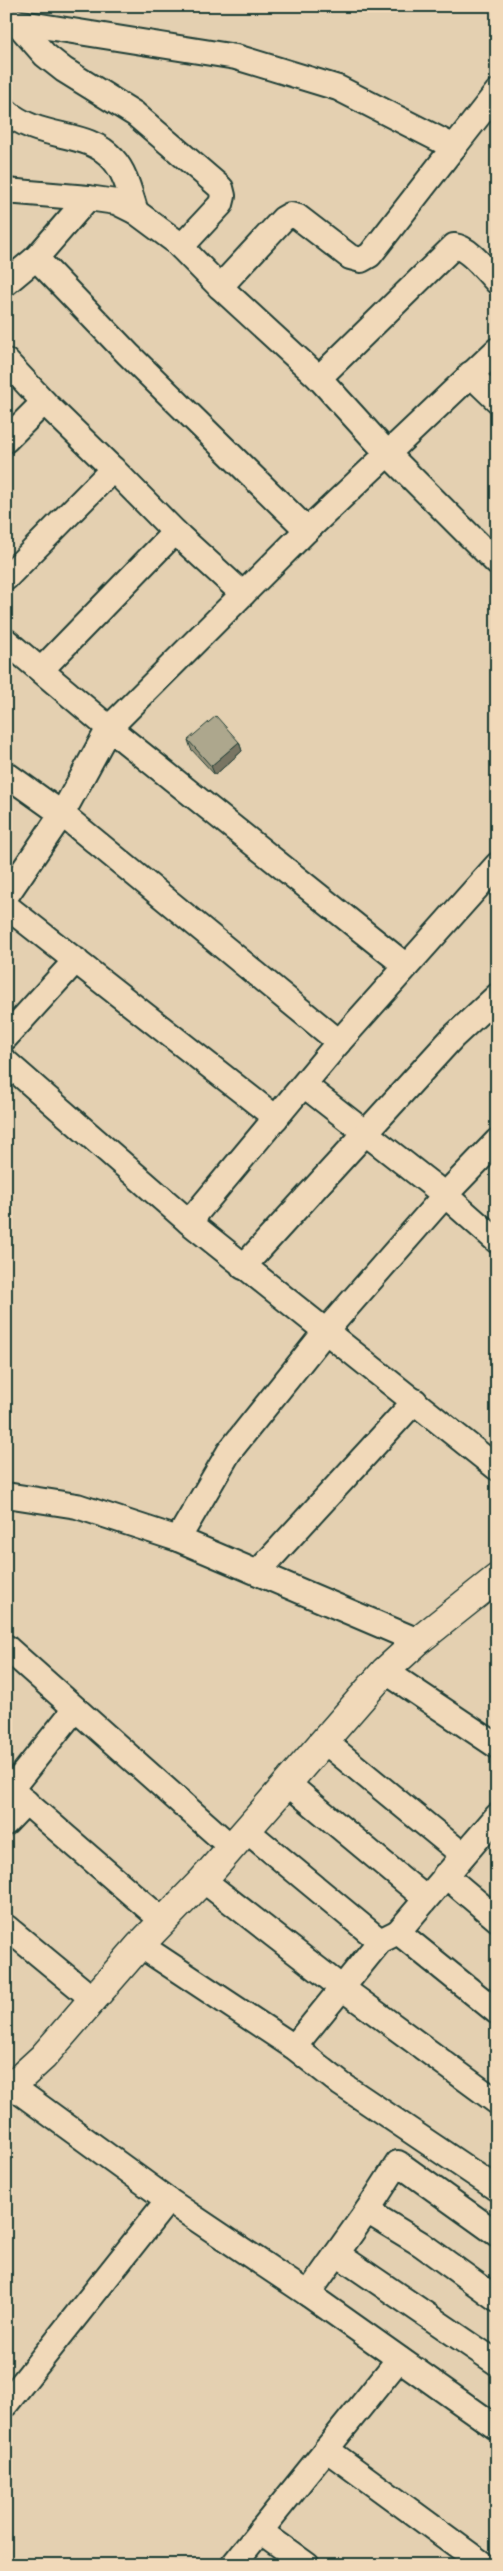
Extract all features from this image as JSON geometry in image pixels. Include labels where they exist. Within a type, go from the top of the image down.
[{"type":"street","points":[[18,19],[236,57],[338,88],[454,147]]},
{"type":"street","points":[[18,19],[45,55],[64,70],[135,114],[221,188],[223,196],[221,204],[181,247]]},
{"type":"street","points":[[220,287],[283,218],[290,215],[298,217],[350,257],[361,260],[370,255],[497,92]]},
{"type":"street","points":[[6,112],[19,123],[37,130],[72,137],[96,146],[113,158],[123,174],[136,212]]},
{"type":"street","points":[[6,191],[116,202],[136,212],[181,247],[220,287],[319,378],[388,454],[497,564]]},
{"type":"street","points":[[6,282],[36,258],[88,198]]},
{"type":"street","points":[[319,378],[454,246],[461,247],[468,252],[497,282]]},
{"type":"street","points":[[36,258],[128,354],[307,530]]},
{"type":"street","points":[[6,896],[62,814],[109,728],[307,530],[497,350]]},
{"type":"street","points":[[6,361],[44,402],[113,468],[175,532],[243,594]]},
{"type":"street","points":[[470,374],[497,400]]},
{"type":"street","points":[[6,440],[44,402]]},
{"type":"street","points":[[6,578],[113,468]]},
{"type":"street","points":[[41,670],[175,532]]},
{"type":"street","points":[[6,641],[109,728],[406,966]]},
{"type":"street","points":[[6,774],[62,814],[340,1042]]},
{"type":"street","points":[[189,1222],[340,1042],[497,865]]},
{"type":"street","points":[[6,906],[276,1118]]},
{"type":"street","points":[[6,1037],[76,960]]},
{"type":"street","points":[[243,1267],[364,1132],[453,1037],[497,996]]},
{"type":"street","points":[[6,1062],[243,1267],[415,1401],[497,1468]]},
{"type":"street","points":[[304,1085],[445,1195],[497,1240]]},
{"type":"street","points":[[178,1539],[229,1452],[325,1332],[445,1195],[497,1141]]},
{"type":"street","points":[[258,1572],[415,1401]]},
{"type":"street","points":[[6,1495],[77,1506],[178,1539],[418,1641]]},
{"type":"street","points":[[497,1578],[418,1641],[385,1671],[203,1880],[140,1945],[43,2057],[8,2086],[168,2200],[308,2294],[497,2428]]},
{"type":"street","points":[[6,1647],[75,1709],[239,1839],[389,1936],[497,2012]]},
{"type":"street","points":[[385,1671],[497,1746]]},
{"type":"street","points":[[6,1823],[14,1792],[75,1709]]},
{"type":"street","points":[[324,1741],[463,1855]]},
{"type":"street","points":[[287,1783],[425,1898]]},
{"type":"street","points":[[14,1792],[163,1920]]},
{"type":"street","points":[[294,2047],[342,1988],[497,1816]]},
{"type":"street","points":[[445,1875],[497,1919]]},
{"type":"street","points":[[203,1880],[342,1988],[497,2102]]},
{"type":"street","points":[[6,1927],[93,2000]]},
{"type":"street","points":[[140,1945],[294,2047],[341,2084],[497,2189]]},
{"type":"street","points":[[308,2294],[367,2211],[398,2163],[497,2234]]},
{"type":"street","points":[[6,2404],[168,2200]]},
{"type":"street","points":[[367,2211],[421,2244],[497,2298]]},
{"type":"street","points":[[337,2254],[497,2363]]},
{"type":"street","points":[[233,2565],[399,2359]]},
{"type":"street","points":[[326,2450],[484,2565]]},
{"type":"street","points":[[260,2531],[307,2565]]},
{"type":"building","points":[[216,716],[239,742],[211,766],[188,740]]}]
